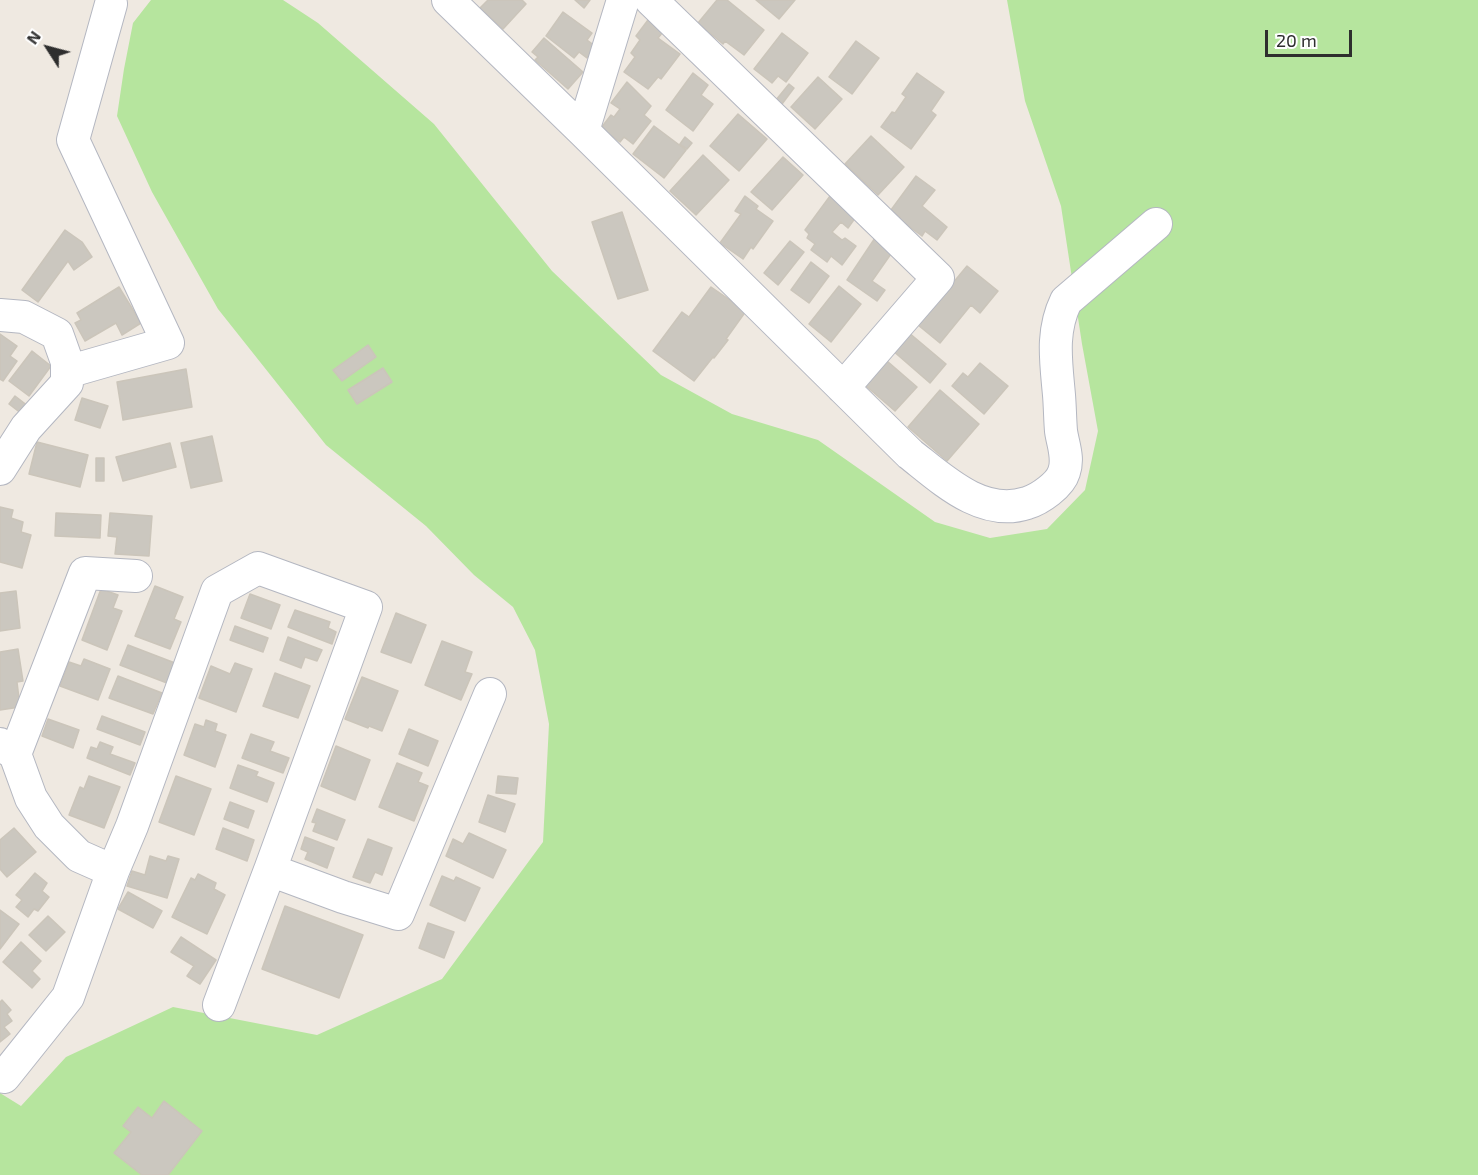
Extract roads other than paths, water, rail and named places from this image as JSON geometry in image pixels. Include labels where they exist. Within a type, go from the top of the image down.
[{"type":"street","points":[[448,0],[910,454],[956,490],[990,505],[1006,507],[1035,500],[1052,488],[1064,472],[1066,452],[1061,432],[1055,337],[1060,315],[1066,300],[1156,224]]},
{"type":"street","points":[[583,131],[623,0]]},
{"type":"street","points":[[651,0],[938,278],[843,388]]},
{"type":"street","points":[[67,372],[168,343],[73,140],[111,4]]},
{"type":"street","points":[[0,315],[24,317],[57,334],[68,362],[67,383],[26,428],[0,469]]},
{"type":"street","points":[[4,1077],[68,997],[217,591],[258,568],[366,607],[219,1005]]},
{"type":"street","points":[[113,871],[79,856],[50,826],[31,798],[8,749],[85,573],[136,576]]},
{"type":"street","points":[[270,870],[343,897],[398,914],[490,694]]}]
